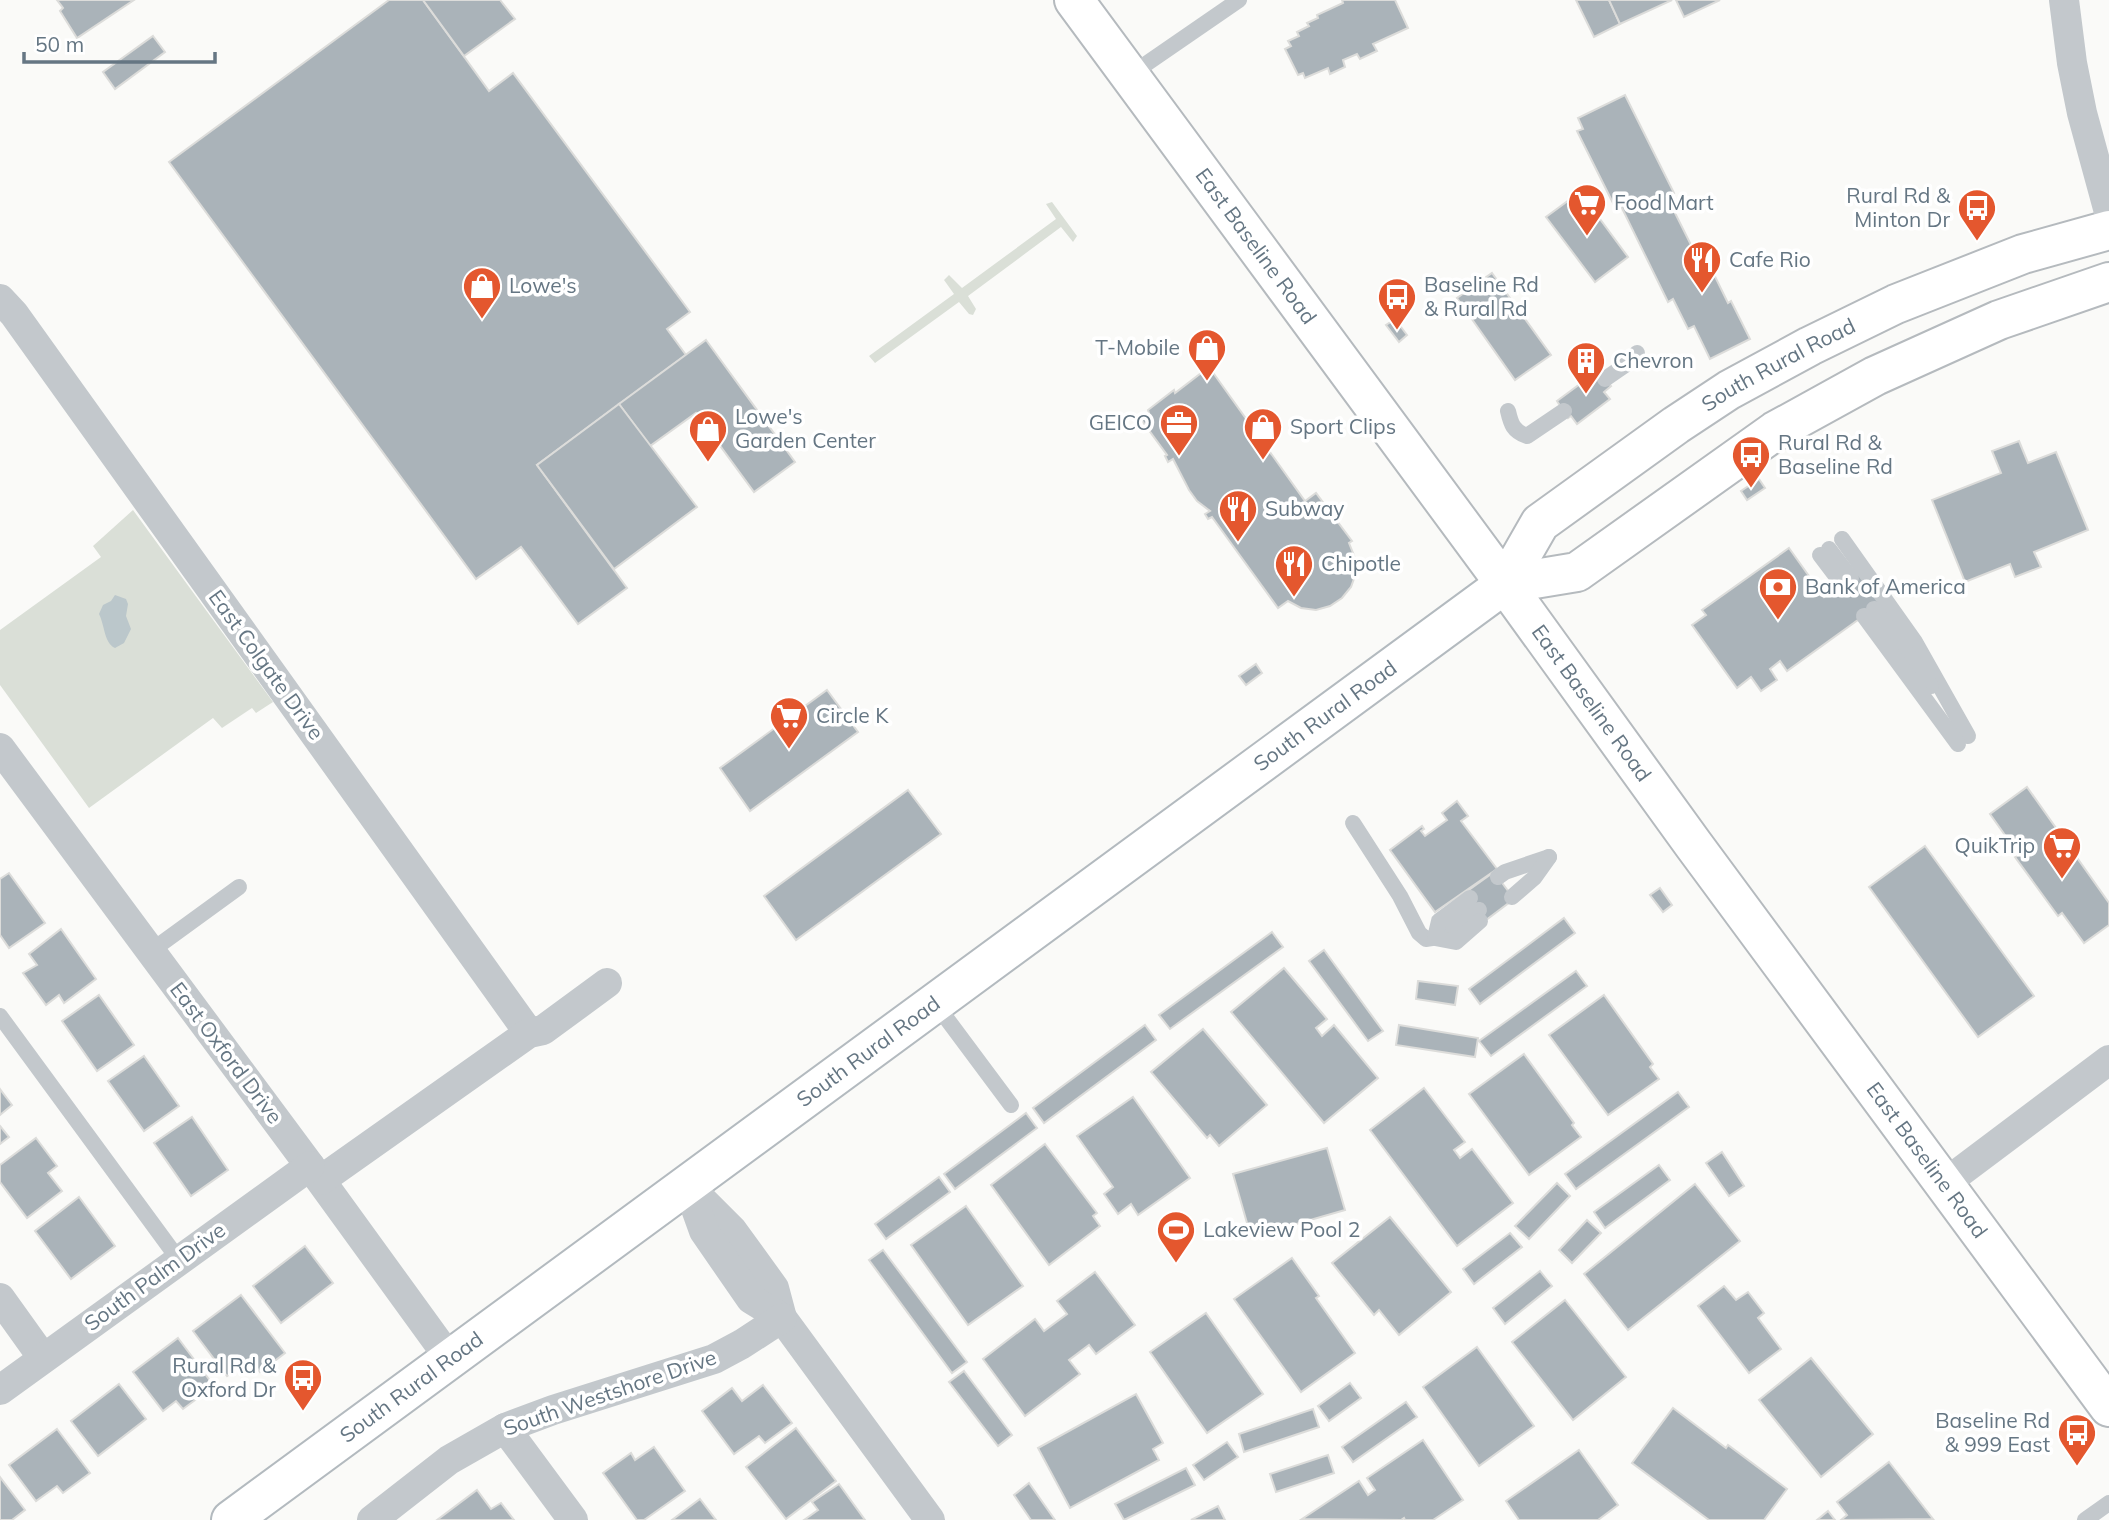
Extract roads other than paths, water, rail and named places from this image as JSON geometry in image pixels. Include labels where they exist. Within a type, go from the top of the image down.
[{"type":"main road","name":"East Baseline Road","points":[[1074,0],[2109,1407]]},
{"type":"main road","name":"South Rural Road","points":[[231,1520],[1505,584],[1540,523],[1676,425],[1729,390],[1798,352],[1896,304],[2023,254],[2109,230]]},
{"type":"main road","name":"South Rural Road","points":[[1505,584],[1577,572],[1775,431],[1874,376],[1999,320],[2109,282]]},
{"type":"street","points":[[2064,0],[2071,63],[2109,212]]},
{"type":"street","name":"East Colgate Drive","points":[[0,299],[15,314],[529,1033]]},
{"type":"street","name":"East Oxford Drive","points":[[0,748],[450,1359]]},
{"type":"street","name":"South Palm Drive","points":[[0,1390],[179,1260],[529,1033],[543,1030],[607,983]]},
{"type":"street","points":[[1944,1184],[2109,1060]]},
{"type":"street","points":[[687,1185],[721,1217],[767,1278],[774,1288],[782,1318],[930,1520]]},
{"type":"street","points":[[0,1297],[43,1358]]},
{"type":"street","name":"South Westshore Drive","points":[[372,1520],[449,1460],[505,1428],[714,1359],[782,1318]]},
{"type":"street","points":[[505,1428],[573,1520]]},
{"type":"lane","points":[[1130,75],[1239,0]]},
{"type":"lane","points":[[1605,379],[1634,359],[1637,352]]},
{"type":"lane","points":[[1508,411],[1511,425],[1527,436],[1563,411]]},
{"type":"lane","points":[[1846,581],[1831,548],[1915,642],[1963,740],[1869,612]]},
{"type":"lane","points":[[1353,822],[1400,896],[1419,933],[1426,939],[1456,942],[1478,908],[1439,920],[1435,938]]},
{"type":"lane","points":[[1549,857],[1534,878],[1506,887],[1505,872],[1549,857]]},
{"type":"lane","points":[[151,951],[239,887]]},
{"type":"lane","points":[[935,1003],[1011,1105]]},
{"type":"lane","points":[[0,1016],[179,1260]]},
{"type":"lane","points":[[2085,1520],[2109,1503]]},
{"type":"place","name":"Food Mart","points":[[1587,237]]},
{"type":"place","name":"Rural Rd & Minton Dr","points":[[1977,242]]},
{"type":"place","name":"Cafe Rio","points":[[1702,294]]},
{"type":"place","name":"Lowe's","points":[[482,320]]},
{"type":"place","name":"Baseline Rd & Rural Rd","points":[[1397,331]]},
{"type":"place","name":"T-Mobile","points":[[1207,382]]},
{"type":"place","name":"Chevron","points":[[1586,395]]},
{"type":"place","name":"GEICO","points":[[1179,457]]},
{"type":"place","name":"Sport Clips","points":[[1263,461]]},
{"type":"place","name":"Lowe's Garden Center","points":[[708,463]]},
{"type":"place","name":"Rural Rd & Baseline Rd","points":[[1751,489]]},
{"type":"place","name":"Subway","points":[[1238,543]]},
{"type":"place","name":"Chipotle","points":[[1294,598]]},
{"type":"place","name":"Bank of America","points":[[1778,621]]},
{"type":"place","name":"Circle K","points":[[789,750]]},
{"type":"place","name":"QuikTrip","points":[[2062,880]]},
{"type":"place","name":"Lakeview Pool 2","points":[[1176,1264]]},
{"type":"place","name":"Rural Rd & Oxford Dr","points":[[303,1412]]},
{"type":"place","name":"Baseline Rd & 999 East","points":[[2077,1467]]}]
